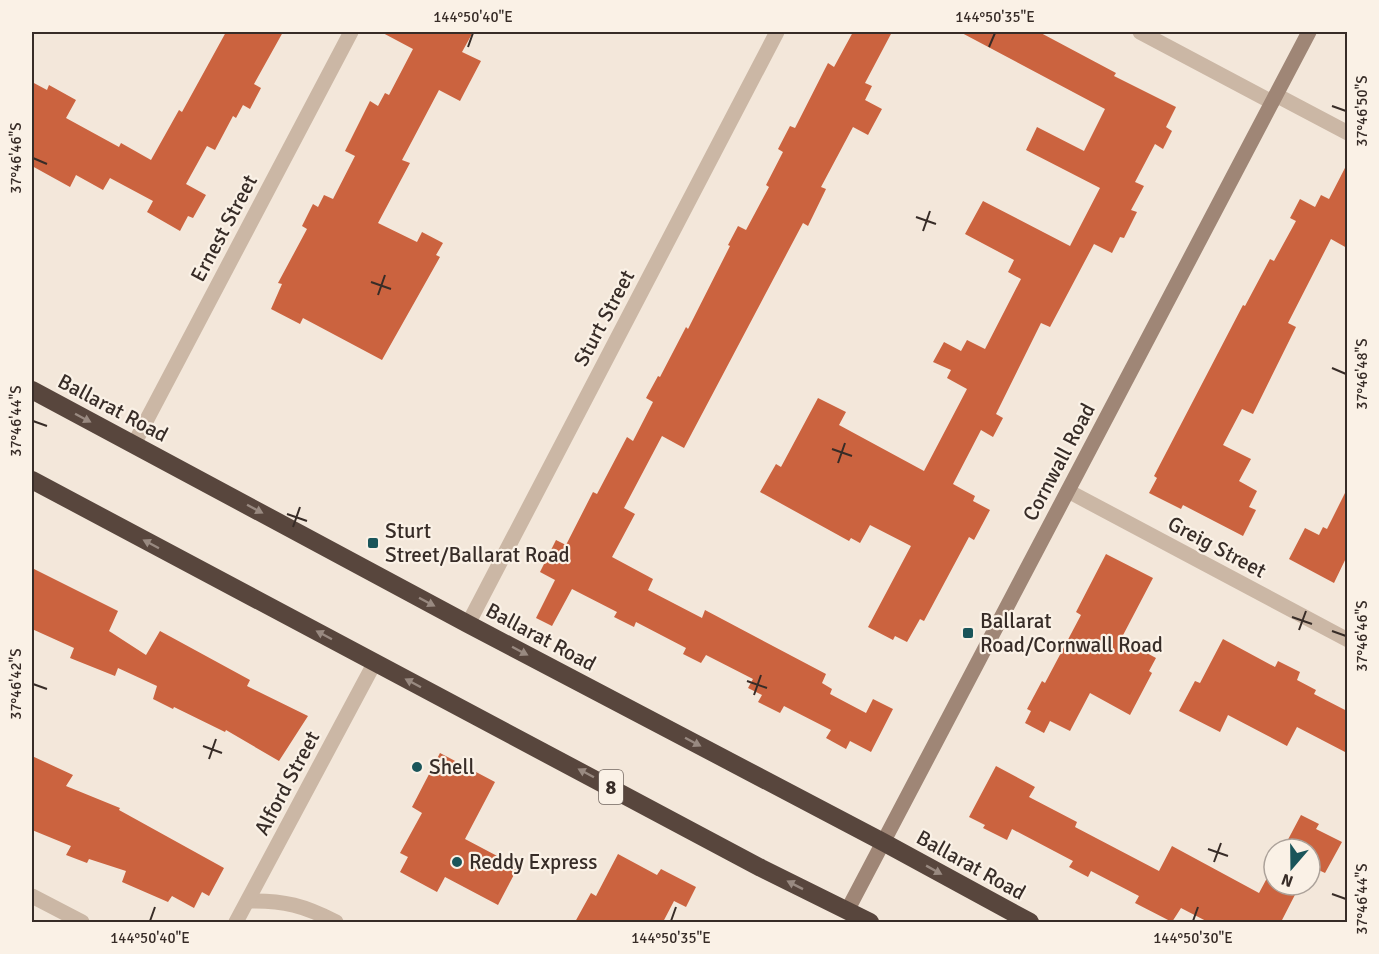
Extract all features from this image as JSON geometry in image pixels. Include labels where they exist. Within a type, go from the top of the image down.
[{"type":"highway","name":"Ballarat Road","points":[[32,390],[1030,922]]},
{"type":"highway","name":"8","points":[[32,480],[761,868],[870,922]]},
{"type":"street","name":"Ernest Street","points":[[134,444],[351,32]]},
{"type":"street","name":"Sturt Street","points":[[468,624],[777,32]]},
{"type":"street","points":[[1140,32],[1347,133]]},
{"type":"street","name":"Cornwall Road","points":[[847,911],[1309,32]]},
{"type":"street","name":"Greig Street","points":[[1068,491],[1347,640]]},
{"type":"street","name":"Alford Street","points":[[236,922],[375,662]]},
{"type":"street","points":[[32,896],[82,922]]},
{"type":"street","points":[[248,901],[288,902],[312,910],[336,922]]},
{"type":"building","points":[[226,32],[283,32],[254,84],[261,88],[250,109],[243,105],[236,118],[233,116],[215,150],[207,146],[186,184],[206,195],[193,218],[188,216],[180,231],[147,212],[153,201],[110,178],[103,190],[76,175],[70,187],[32,166],[32,82],[47,90],[49,85],[76,100],[66,118],[119,147],[121,143],[151,160],[179,110],[182,112]]},
{"type":"building","points":[[381,32],[473,32],[462,52],[481,61],[460,101],[439,90],[402,160],[410,163],[378,223],[417,242],[422,232],[443,243],[436,255],[440,257],[382,360],[303,318],[300,324],[271,309],[282,284],[278,283],[307,229],[302,226],[313,204],[318,207],[324,195],[333,199],[355,156],[345,151],[370,101],[378,106],[385,93],[389,95],[413,49]]},
{"type":"building","points":[[853,32],[892,32],[865,83],[872,86],[865,100],[882,109],[868,135],[853,127],[821,187],[826,189],[808,226],[803,223],[684,448],[662,436],[624,508],[635,514],[612,557],[653,579],[648,590],[702,618],[705,610],[826,674],[822,683],[832,689],[830,694],[866,713],[873,699],[893,709],[871,752],[850,741],[846,749],[826,738],[831,730],[784,706],[780,713],[758,702],[762,695],[748,688],[753,679],[706,655],[701,663],[683,654],[686,648],[636,622],[634,627],[614,617],[617,612],[572,589],[552,626],[536,618],[555,580],[540,572],[556,540],[566,545],[593,492],[597,494],[627,437],[633,441],[653,402],[646,398],[658,376],[660,377],[686,327],[688,329],[738,226],[746,230],[769,187],[766,185],[783,152],[778,149],[790,126],[795,128],[828,63],[834,67]]},
{"type":"building","points":[[960,32],[1039,32],[1116,73],[1114,76],[1176,107],[1166,127],[1172,131],[1163,149],[1155,144],[1135,182],[1144,186],[1131,210],[1137,212],[1124,238],[1120,237],[1112,253],[1094,244],[1050,327],[1041,323],[996,414],[1003,418],[993,437],[981,430],[953,484],[975,496],[973,501],[990,510],[974,540],[969,537],[924,621],[920,619],[907,642],[895,636],[893,640],[868,627],[911,546],[870,525],[860,543],[851,538],[849,541],[760,492],[776,464],[781,467],[818,398],[846,412],[839,425],[924,471],[967,389],[947,378],[951,370],[933,362],[944,342],[961,351],[967,340],[985,349],[1021,279],[1008,272],[1014,260],[965,234],[983,201],[1070,246],[1100,188],[1026,150],[1037,127],[1084,151],[1105,109]]},
{"type":"building","points":[[1347,164],[1347,248],[1331,239],[1288,323],[1296,327],[1253,414],[1242,409],[1223,445],[1251,459],[1239,481],[1257,491],[1249,507],[1256,510],[1243,536],[1183,505],[1181,509],[1149,493],[1157,478],[1154,476],[1243,305],[1245,306],[1270,259],[1274,261],[1296,221],[1290,218],[1300,199],[1315,207],[1321,195],[1329,199]]},
{"type":"building","points":[[1347,489],[1347,556],[1334,583],[1289,559],[1305,528],[1319,535],[1323,527],[1327,529]]},
{"type":"building","points":[[1106,554],[1153,578],[1121,639],[1156,658],[1149,671],[1152,673],[1130,715],[1090,693],[1070,731],[1050,721],[1044,733],[1025,723],[1031,711],[1027,709],[1042,681],[1045,683],[1081,615],[1076,612]]},
{"type":"building","points":[[32,568],[118,611],[109,631],[146,655],[160,631],[250,680],[247,686],[308,716],[279,761],[226,730],[225,732],[153,699],[157,686],[118,668],[115,676],[70,658],[74,648],[32,629]]},
{"type":"building","points":[[1223,639],[1275,667],[1278,661],[1300,672],[1297,680],[1316,690],[1314,694],[1347,711],[1347,753],[1297,727],[1287,746],[1228,715],[1220,732],[1179,711],[1195,681],[1200,683]]},
{"type":"building","points":[[440,753],[495,782],[465,839],[518,867],[498,905],[445,877],[437,892],[400,872],[408,857],[400,853],[422,813],[412,807]]},
{"type":"building","points":[[32,756],[73,775],[66,786],[120,808],[119,810],[224,868],[209,896],[202,892],[194,908],[172,896],[168,902],[122,882],[126,871],[89,859],[87,863],[66,855],[71,846],[32,830]]},
{"type":"building","points":[[996,766],[1035,787],[1029,797],[1077,822],[1075,827],[1159,871],[1172,846],[1259,893],[1262,887],[1262,897],[1294,897],[1281,922],[1208,922],[1181,908],[1172,922],[1135,903],[1139,896],[1091,871],[1088,877],[1069,867],[1073,861],[1012,829],[1007,840],[983,828],[985,825],[969,817]]},
{"type":"building","points":[[1301,815],[1319,824],[1316,829],[1342,842],[1325,873],[1322,872],[1322,837],[1289,837]]},
{"type":"building","points":[[618,854],[657,875],[661,869],[696,887],[686,907],[674,901],[663,922],[575,922],[591,893],[596,896]]},
{"type":"place","name":"Sturt Street/Ballarat Road","points":[[373,543]]},
{"type":"place","name":"Ballarat Road/Cornwall Road","points":[[968,633]]},
{"type":"place","name":"Shell","points":[[417,767]]},
{"type":"place","name":"Reddy Express","points":[[457,862]]}]
